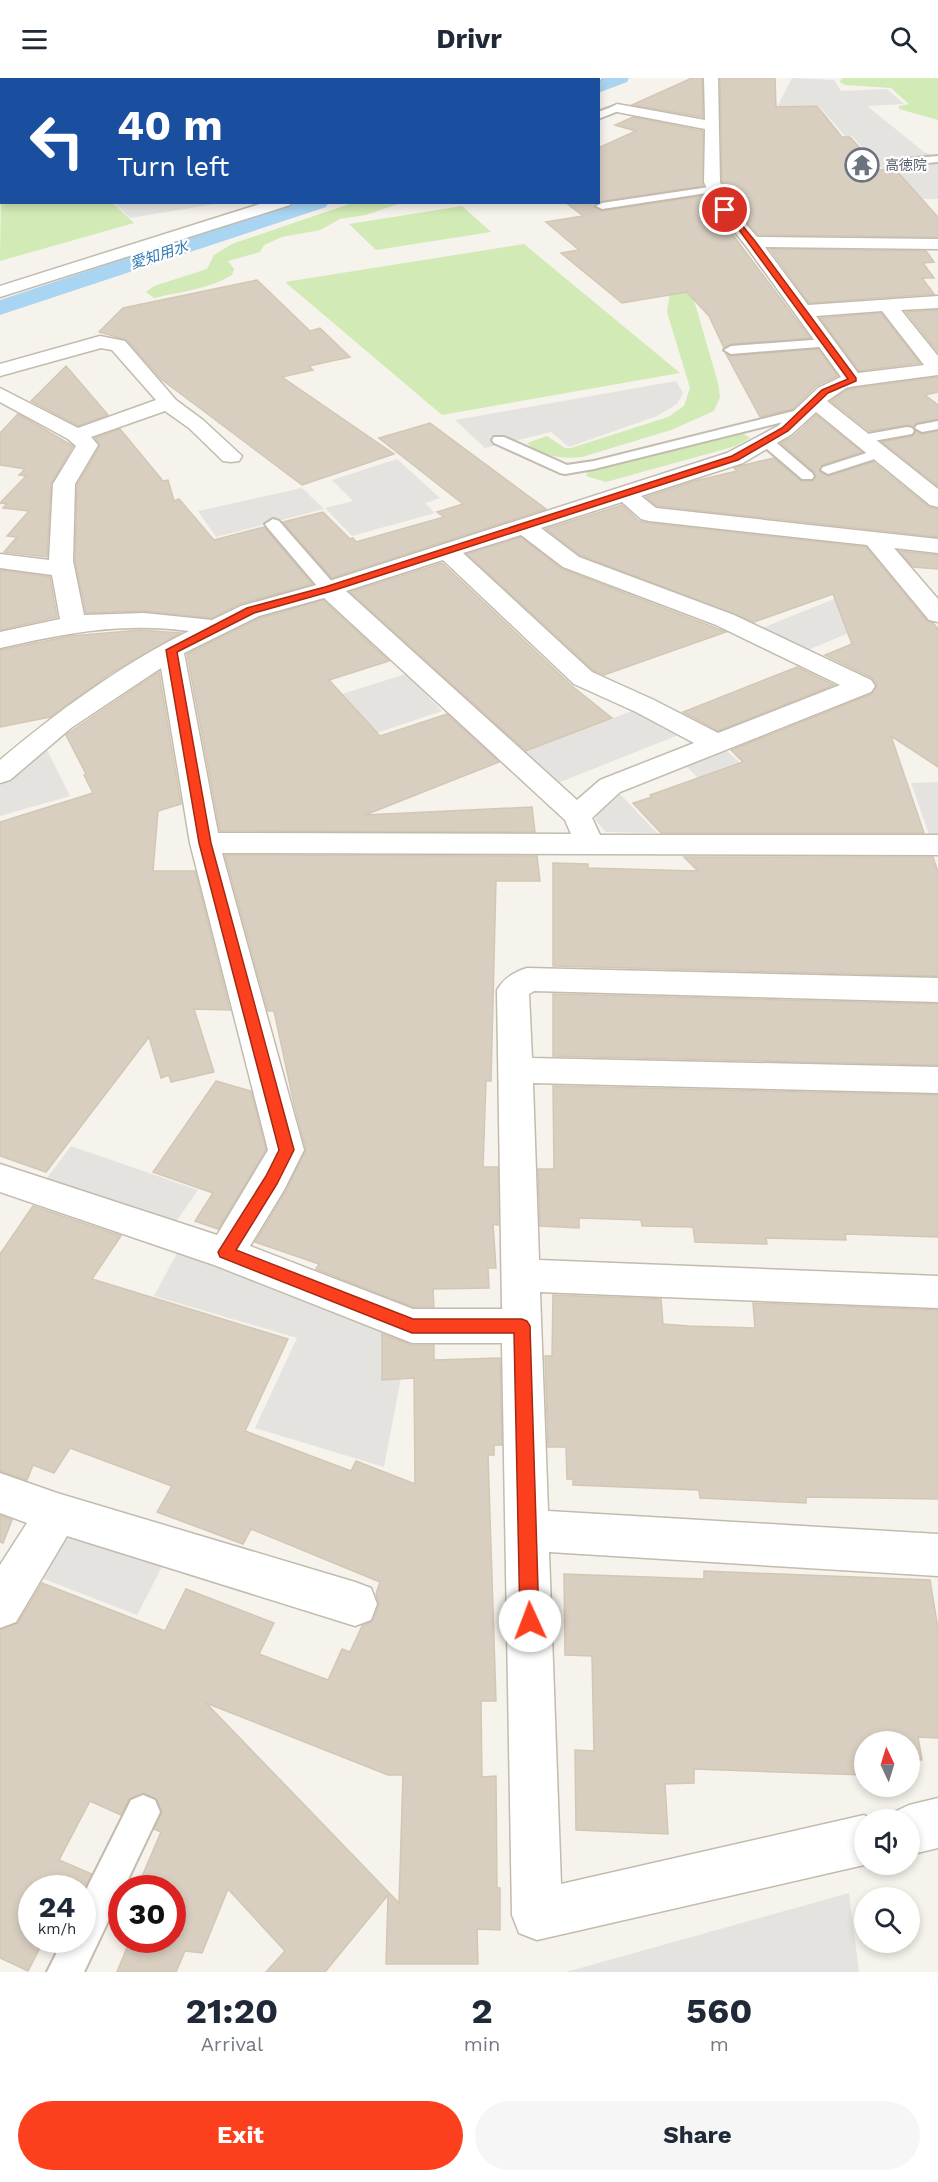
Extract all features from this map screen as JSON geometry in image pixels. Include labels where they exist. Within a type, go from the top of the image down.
[{"type":"street","points":[[710,78],[714,126],[711,144],[712,182],[725,210],[752,242],[853,380]]},
{"type":"street","points":[[617,108],[714,126]]},
{"type":"street","points":[[0,292],[278,204]]},
{"type":"street","points":[[752,242],[938,244]]},
{"type":"street","points":[[802,311],[938,302]]},
{"type":"street","points":[[887,305],[938,369]]},
{"type":"street","points":[[0,370],[100,342],[118,345],[166,399],[165,402],[196,424],[231,456]]},
{"type":"street","points":[[0,774],[61,722],[171,650],[250,610],[329,589],[735,458],[785,430],[825,392],[853,380],[938,369]]},
{"type":"street","points":[[2,401],[75,435],[87,445],[64,484],[62,569],[73,624]]},
{"type":"street","points":[[75,435],[95,430],[121,417],[164,405],[165,402]]},
{"type":"street","points":[[809,407],[862,439],[938,500]]},
{"type":"street","points":[[625,493],[649,514],[938,546]]},
{"type":"street","points":[[523,525],[571,562],[725,620],[862,686],[610,786],[577,816]]},
{"type":"street","points":[[874,539],[938,615]]},
{"type":"street","points":[[446,550],[583,678],[645,706],[717,744]]},
{"type":"street","points":[[0,561],[62,569]]},
{"type":"street","points":[[329,589],[577,816],[588,843]]},
{"type":"street","points":[[0,640],[73,624],[145,620],[196,624],[214,628]]},
{"type":"street","points":[[171,650],[205,843],[286,1150],[271,1180],[226,1252]]},
{"type":"street","points":[[205,843],[938,845]]},
{"type":"street","points":[[854,1842],[537,1915],[513,990],[527,979],[938,990]]},
{"type":"street","points":[[515,1070],[938,1080]]},
{"type":"street","points":[[0,1178],[226,1252],[412,1326],[522,1326]]},
{"type":"street","points":[[520,1275],[938,1292]]},
{"type":"street","points":[[0,1494],[355,1604]]},
{"type":"street","points":[[0,1606],[57,1513]]},
{"type":"street","points":[[527,1530],[938,1555]]},
{"type":"street","points":[[920,1827],[938,1823]]},
{"type":"lane","points":[[600,115],[617,108]]},
{"type":"lane","points":[[906,162],[938,159]]},
{"type":"lane","points":[[602,206],[716,189]]},
{"type":"lane","points":[[731,350],[826,343]]},
{"type":"lane","points":[[499,440],[565,470],[594,465],[809,407]]},
{"type":"lane","points":[[862,439],[938,425]]},
{"type":"lane","points":[[766,441],[807,476]]},
{"type":"lane","points":[[828,470],[879,453]]},
{"type":"lane","points":[[273,524],[329,589]]},
{"type":"lane","points":[[96,1909],[143,1812]]},
{"type":"lane","points":[[65,1972],[74,1953]]},
{"type":"green space","points":[[844,78],[938,78],[938,120],[899,109],[899,106],[909,104],[891,88],[845,85],[840,82]]},
{"type":"green space","points":[[1,204],[114,204],[134,223],[0,261]]},
{"type":"green space","points":[[349,204],[398,204],[366,215],[340,219],[320,230],[282,237],[264,245],[260,252],[228,261],[234,269],[232,275],[214,284],[154,298],[146,292],[154,286],[207,269],[214,255],[232,244]]},
{"type":"green space","points":[[462,206],[491,232],[376,250],[349,224]]},
{"type":"green space","points":[[524,244],[680,373],[442,415],[285,282]]},
{"type":"green space","points":[[687,276],[718,383],[720,397],[714,411],[671,430],[582,457],[553,456],[532,448],[527,443],[547,436],[565,448],[571,448],[668,417],[684,406],[690,388],[667,312],[672,279]]},
{"type":"green space","points":[[744,434],[750,438],[736,446],[606,482],[586,476],[588,471]]},
{"type":"shaded area","points":[[792,78],[834,80],[841,91],[887,89],[904,104],[867,106],[924,152],[938,157],[938,199],[900,199],[903,178],[895,169],[883,170],[852,136],[845,136],[818,105],[777,107]]},
{"type":"shaded area","points":[[116,204],[215,204],[130,218]]},
{"type":"shaded area","points":[[676,381],[683,393],[677,404],[657,416],[569,447],[551,432],[485,448],[455,420]]},
{"type":"shaded area","points":[[397,459],[440,498],[425,503],[435,513],[352,536],[325,508],[353,501],[332,480]]},
{"type":"shaded area","points":[[302,488],[324,509],[216,537],[198,511]]},
{"type":"shaded area","points":[[849,593],[887,617],[808,650],[762,628]]},
{"type":"shaded area","points":[[406,674],[442,711],[344,744],[310,704]]},
{"type":"shaded area","points":[[637,709],[681,734],[553,785],[520,754]]},
{"type":"shaded area","points":[[46,748],[70,796],[0,816],[0,785]]},
{"type":"shaded area","points":[[726,750],[763,784],[716,796],[685,765]]},
{"type":"shaded area","points":[[938,782],[938,837],[930,837],[911,783]]},
{"type":"shaded area","points":[[620,794],[657,833],[606,832],[595,820],[598,810]]},
{"type":"shaded area","points":[[71,1146],[198,1190],[175,1223],[47,1178]]},
{"type":"shaded area","points":[[177,1253],[313,1304],[409,1336],[384,1467],[255,1428],[297,1338],[154,1296]]},
{"type":"shaded area","points":[[80,1532],[163,1565],[137,1615],[36,1576],[55,1543]]},
{"type":"shaded area","points":[[849,1893],[854,1953],[857,1953],[859,1972],[566,1972]]},
{"type":"building","points":[[692,78],[702,78],[703,117],[632,105]]},
{"type":"building","points":[[720,78],[775,78],[776,107],[817,106],[842,137],[850,137],[880,170],[895,169],[938,217],[938,237],[758,235],[735,208],[722,181]]},
{"type":"building","points":[[633,117],[703,131],[703,186],[600,202],[600,147],[636,131],[615,125]]},
{"type":"building","points":[[708,195],[715,211],[810,338],[731,344],[724,348],[709,316],[687,292],[622,303],[561,253],[579,250],[546,222],[583,216],[568,204],[596,204],[594,207],[602,211]]},
{"type":"building","points":[[770,249],[926,251],[934,262],[923,263],[934,278],[922,278],[934,294],[809,303]]},
{"type":"building","points":[[257,280],[310,331],[320,328],[350,357],[309,366],[313,370],[282,377],[394,454],[302,485],[161,379],[127,340],[99,332],[123,308]]},
{"type":"building","points":[[938,310],[938,352],[906,312]]},
{"type":"building","points":[[881,313],[920,363],[859,371],[820,318]]},
{"type":"building","points":[[818,349],[838,376],[816,386],[793,409],[760,417],[726,354],[731,356]]},
{"type":"building","points":[[66,366],[108,415],[78,426],[31,401]]},
{"type":"building","points":[[938,377],[938,392],[925,395],[938,405],[938,419],[917,423],[913,426],[869,431],[831,401],[847,390],[855,388]]},
{"type":"building","points":[[18,414],[73,446],[51,484],[47,557],[4,552],[17,537],[7,536],[29,511],[3,508],[7,504],[0,503],[26,476],[19,475],[25,469],[0,465],[0,433]]},
{"type":"building","points":[[816,415],[862,452],[822,465],[820,472],[829,476],[873,462],[929,507],[938,509],[938,537],[657,506],[646,497],[695,481],[737,471],[734,468],[774,458],[801,481],[812,481],[816,477],[814,472],[781,443],[794,436]]},
{"type":"building","points":[[430,423],[546,509],[332,578],[283,522],[323,512],[350,539],[353,538],[356,542],[444,517],[437,512],[463,504],[379,438]]},
{"type":"building","points":[[120,429],[163,481],[168,480],[174,501],[179,499],[214,540],[264,527],[312,584],[240,604],[212,618],[144,611],[86,613],[75,561],[77,485],[100,446],[95,438]]},
{"type":"building","points":[[916,431],[922,434],[938,431],[938,486],[882,442],[912,436]]},
{"type":"building","points":[[622,505],[639,521],[648,523],[866,547],[927,621],[933,623],[938,629],[938,767],[891,736],[924,833],[661,833],[633,803],[743,762],[731,750],[872,694],[877,685],[872,678],[825,655],[852,644],[833,594],[754,622],[580,555],[546,529]]},
{"type":"building","points":[[521,537],[562,569],[726,632],[604,675],[593,670],[467,554]]},
{"type":"building","points":[[899,551],[938,555],[938,569],[913,567]]},
{"type":"building","points":[[442,563],[572,686],[612,718],[526,751],[350,592]]},
{"type":"building","points":[[0,570],[50,577],[57,617],[0,630]]},
{"type":"building","points":[[323,600],[389,661],[329,680],[380,736],[447,714],[499,762],[365,815],[532,807],[535,832],[220,831],[187,654],[260,618]]},
{"type":"building","points":[[140,630],[181,633],[113,672],[50,717],[0,727],[0,650],[71,636]]},
{"type":"building","points":[[797,667],[834,685],[718,731],[683,712]]},
{"type":"building","points":[[159,672],[181,804],[158,811],[153,871],[195,871],[230,1010],[194,1009],[214,1072],[171,1082],[169,1075],[161,1078],[149,1037],[46,1172],[0,1156],[0,822],[93,793],[66,735]]},
{"type":"building","points":[[225,855],[537,856],[540,881],[496,881],[491,1081],[486,1081],[483,1167],[498,1167],[498,1225],[493,1224],[496,1268],[488,1268],[489,1288],[433,1289],[434,1307],[413,1307],[316,1269],[319,1264],[255,1242],[286,1191],[306,1149],[274,1011],[268,1011]]},
{"type":"building","points":[[684,857],[933,857],[938,872],[938,976],[553,966],[553,863],[588,864],[588,868],[698,871]]},
{"type":"building","points":[[553,994],[938,1004],[938,1065],[553,1056]]},
{"type":"building","points":[[216,1081],[251,1091],[266,1150],[218,1229],[195,1221],[213,1193],[153,1172]]},
{"type":"building","points":[[553,1086],[938,1095],[938,1237],[845,1234],[846,1240],[766,1238],[767,1244],[695,1242],[693,1227],[642,1226],[641,1220],[579,1218],[579,1228],[540,1226],[538,1169],[554,1169]]},
{"type":"building","points":[[33,1206],[121,1236],[92,1279],[288,1339],[245,1431],[351,1471],[356,1461],[415,1484],[414,1378],[382,1380],[382,1334],[411,1345],[434,1345],[434,1360],[500,1358],[502,1445],[494,1445],[494,1455],[488,1455],[496,1701],[481,1701],[482,1777],[496,1776],[497,1888],[500,1888],[500,1930],[477,1929],[478,1964],[386,1964],[388,1895],[325,1972],[266,1972],[285,1951],[228,1889],[202,1953],[186,1951],[186,1875],[143,1875],[161,1832],[154,1829],[162,1813],[157,1799],[144,1793],[129,1799],[121,1815],[90,1801],[59,1860],[91,1875],[18,1875],[18,1953],[37,1953],[28,1971],[0,1958],[0,1630],[18,1623],[42,1583],[165,1631],[186,1589],[274,1623],[259,1654],[328,1680],[342,1649],[350,1652],[362,1626],[373,1621],[379,1605],[376,1594],[380,1582],[251,1529],[243,1544],[157,1512],[172,1486],[70,1448],[54,1473],[33,1465],[27,1480],[0,1471],[0,1254]],"holes":[[[206,1703],[388,1775],[403,1775],[399,1903]]]},
{"type":"building","points":[[553,1295],[661,1299],[663,1324],[689,1326],[755,1328],[753,1303],[938,1310],[938,1499],[806,1497],[806,1503],[700,1498],[699,1490],[573,1485],[573,1479],[567,1479],[566,1447],[548,1447],[545,1356],[552,1356]]},
{"type":"building","points":[[0,1515],[12,1520],[3,1543],[0,1542]]},
{"type":"building","points":[[704,1571],[930,1580],[938,1629],[938,1738],[920,1737],[920,1731],[854,1731],[854,1775],[694,1769],[694,1783],[665,1784],[668,1834],[576,1830],[575,1750],[594,1751],[592,1656],[565,1655],[564,1574],[704,1579]]},
{"type":"building","points":[[125,1953],[184,1953],[176,1972],[117,1972]]},
{"type":"waterway","name":"愛知用水","points":[[600,87],[620,78]]},
{"type":"waterway","name":"愛知用水","points":[[0,308],[312,204]]},
{"type":"place","name":"高徳院","points":[[862,165]]},
{"type":"route","points":[[530,1621],[522,1326],[412,1326],[226,1252],[271,1180],[286,1150],[255,1025],[205,843],[171,650],[250,610],[329,589],[735,458],[785,430],[825,392],[839,384],[853,380],[752,242],[725,210]]}]
